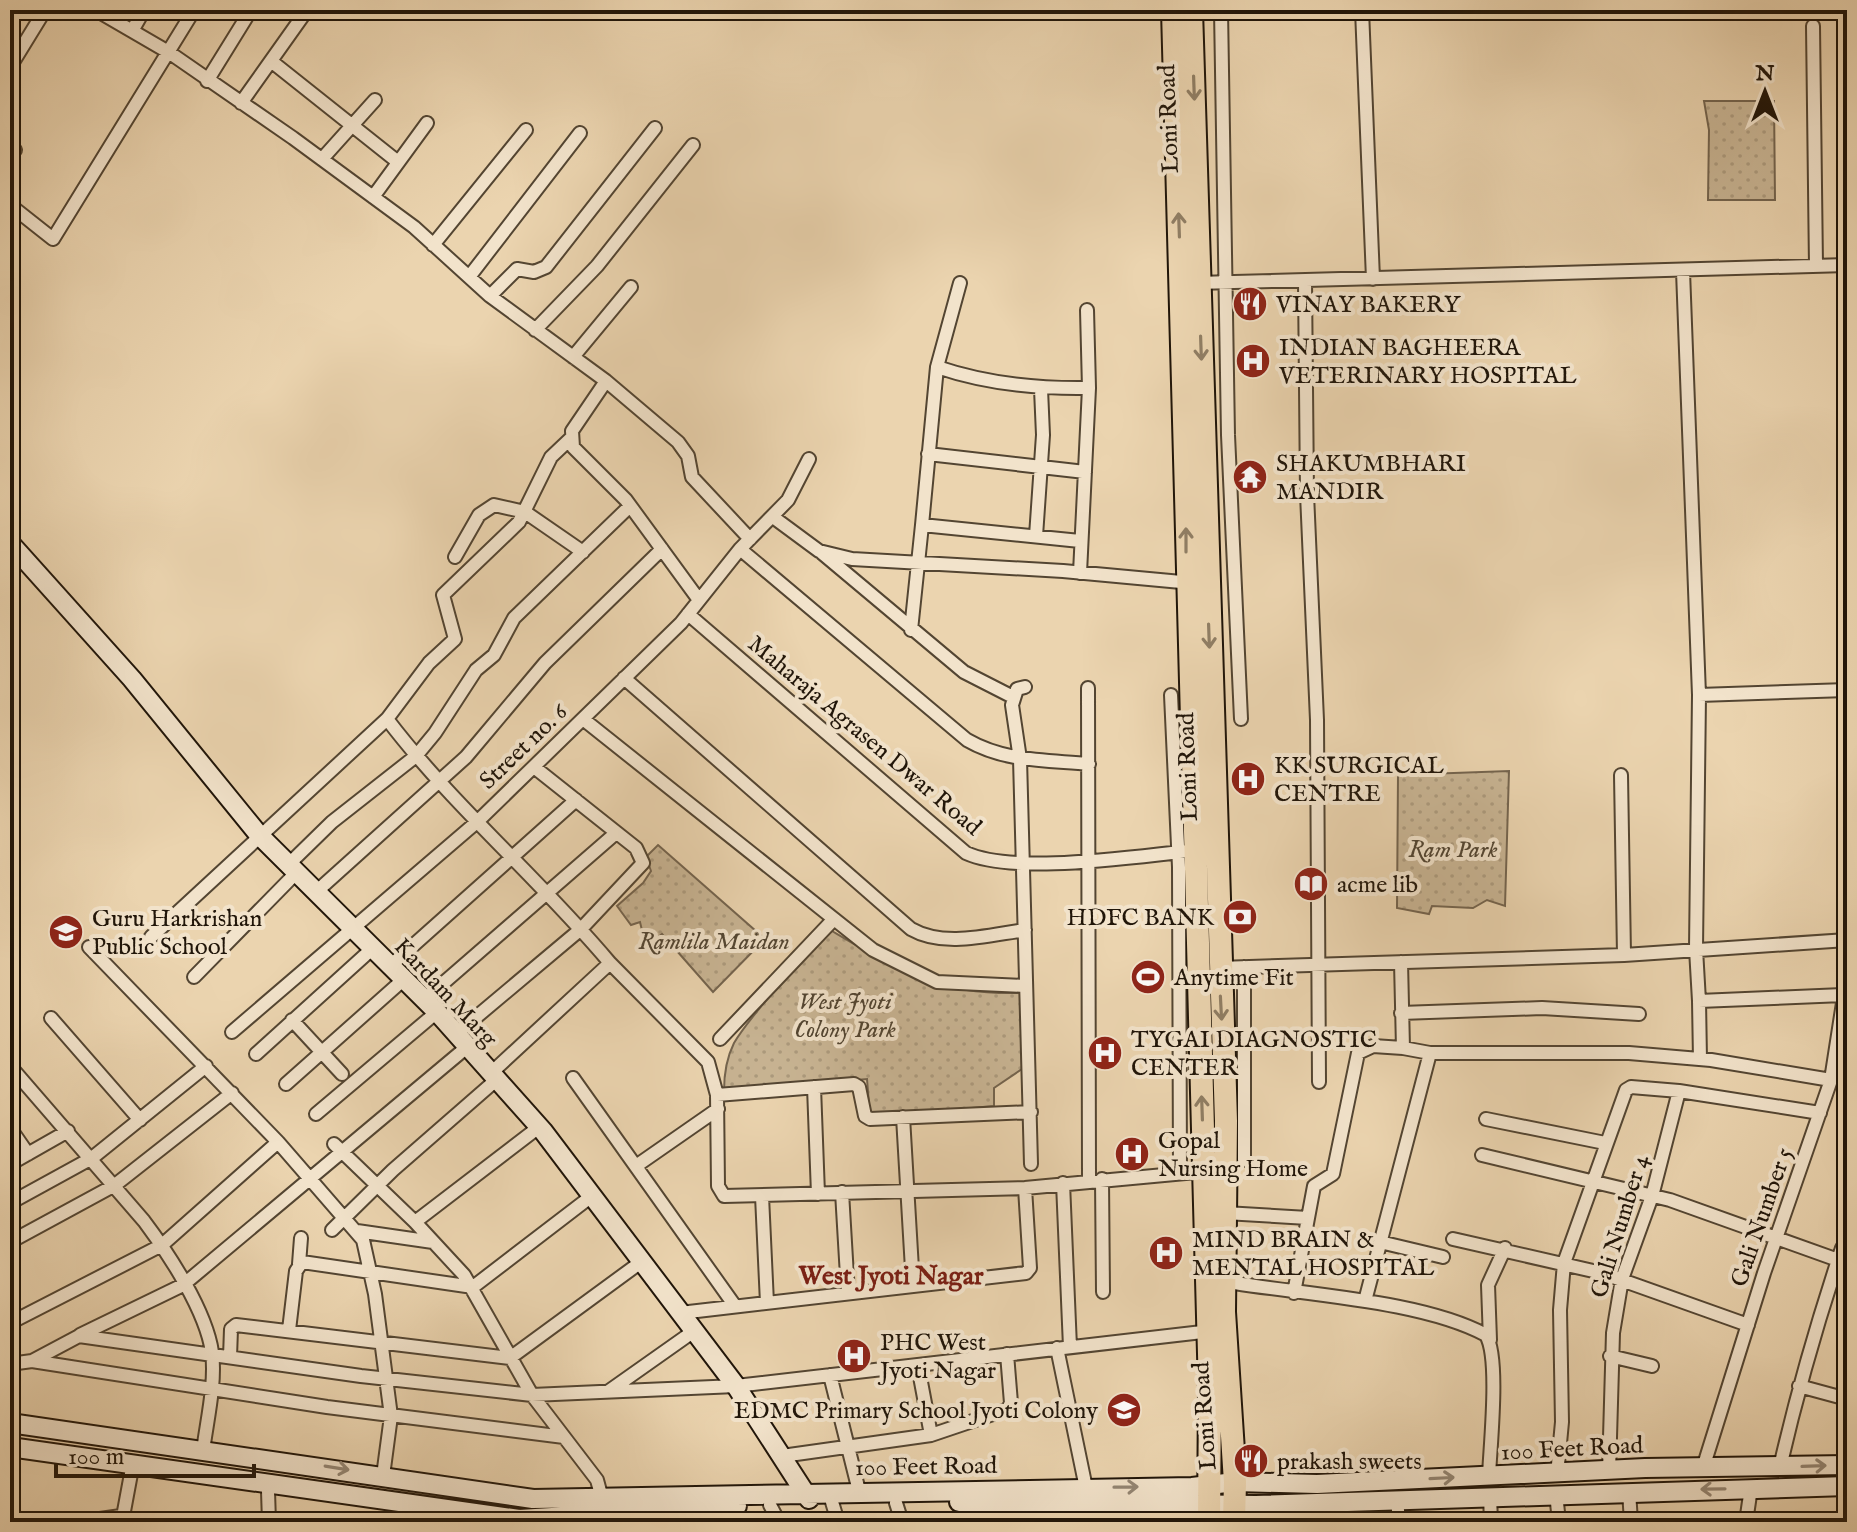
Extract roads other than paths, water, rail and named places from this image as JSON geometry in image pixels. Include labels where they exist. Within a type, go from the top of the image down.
[{"type":"highway","name":"Loni Road","points":[[1173,10],[1190,283]]},
{"type":"highway","name":"Loni Road","points":[[1191,10],[1190,283],[1197,583],[1196,851],[1224,1168],[1225,1213],[1216,1331],[1235,1502]]},
{"type":"highway","name":"Loni Road","points":[[1208,1504],[1224,1168]]},
{"type":"main road","name":"Kardam Marg","points":[[10,543],[141,690],[259,835],[431,1006],[539,1127],[736,1386],[808,1498]]},
{"type":"main road","name":"100 Feet Road","points":[[10,1423],[533,1499],[808,1498],[859,1491],[1086,1488],[1208,1504]]},
{"type":"main road","name":"100 Feet Road","points":[[10,1447],[406,1501],[472,1517],[541,1521],[774,1513],[808,1498],[832,1502],[896,1503],[1208,1504],[1235,1502],[1317,1484],[1489,1476],[1609,1492],[1847,1486]]},
{"type":"main road","name":"100 Feet Road","points":[[1235,1502],[1293,1512],[1334,1502],[1490,1496],[1609,1472],[1847,1465]]},
{"type":"main road","points":[[1609,1472],[1609,1492]]},
{"type":"street","points":[[10,67],[45,10]]},
{"type":"street","points":[[96,10],[170,53],[322,159],[433,245],[490,296],[606,381],[686,450],[692,477],[750,539]]},
{"type":"street","points":[[132,31],[144,10]]},
{"type":"street","points":[[10,205],[53,239],[194,10]]},
{"type":"street","points":[[207,81],[251,10]]},
{"type":"street","points":[[241,103],[307,10]]},
{"type":"street","points":[[1221,10],[1228,449],[1241,719]]},
{"type":"street","points":[[1362,10],[1373,279]]},
{"type":"street","points":[[1813,26],[1816,266]]},
{"type":"street","points":[[271,61],[398,162]]},
{"type":"street","points":[[322,159],[375,100]]},
{"type":"street","points":[[373,197],[427,123]]},
{"type":"street","points":[[490,296],[517,269],[534,272],[546,267],[655,128]]},
{"type":"street","points":[[433,245],[526,130]]},
{"type":"street","points":[[469,277],[580,133]]},
{"type":"street","points":[[535,330],[597,266],[693,145]]},
{"type":"street","points":[[1190,283],[1847,265]]},
{"type":"street","points":[[1683,271],[1699,695],[1696,949],[1700,1059]]},
{"type":"street","points":[[1305,281],[1307,494],[1317,720],[1319,1082]]},
{"type":"street","points":[[911,630],[937,367],[960,283]]},
{"type":"street","points":[[573,357],[631,287]]},
{"type":"street","points":[[1080,573],[1089,388],[1087,310]]},
{"type":"street","points":[[937,367],[969,378],[1041,389],[1089,388]]},
{"type":"street","points":[[151,937],[387,719],[429,663],[455,639],[455,630],[443,603],[448,588],[511,531],[525,512],[551,457],[570,439],[577,422],[606,381]]},
{"type":"street","points":[[1036,536],[1043,435],[1041,389]]},
{"type":"street","points":[[570,439],[630,506],[699,600]]},
{"type":"street","points":[[928,454],[1085,472]]},
{"type":"street","name":"Street no. 6","points":[[232,1032],[478,821],[583,719],[688,614],[740,549],[773,517],[795,489],[809,459]]},
{"type":"street","points":[[455,557],[479,515],[494,505],[525,512],[583,552]]},
{"type":"street","points":[[194,977],[332,822],[416,756],[435,733],[476,670],[494,655],[514,618],[630,506]]},
{"type":"street","points":[[773,517],[819,551],[964,672],[1013,697]]},
{"type":"street","points":[[922,525],[1080,541]]},
{"type":"street","points":[[316,892],[466,757],[571,636],[662,549]]},
{"type":"street","points":[[740,549],[967,740],[982,749],[1020,759],[1089,764]]},
{"type":"street","points":[[819,551],[867,561],[1197,583]]},
{"type":"street","name":"Maharaja Agrasen Dwar Road","points":[[688,614],[966,853],[992,861],[1023,862],[1196,851]]},
{"type":"street","points":[[624,678],[911,929],[924,937],[946,940],[1025,930]]},
{"type":"street","points":[[1025,687],[1017,689],[1013,697],[1020,759],[1031,1164]]},
{"type":"street","points":[[1088,688],[1087,860],[1095,1180],[1103,1292]]},
{"type":"street","points":[[1699,695],[1847,690]]},
{"type":"street","points":[[1171,695],[1196,851],[1180,1173]]},
{"type":"street","points":[[387,719],[437,781],[581,929],[610,963],[702,1053],[712,1073],[717,1095],[720,1191],[724,1196],[1025,1188],[1224,1168],[1244,967]]},
{"type":"street","points":[[583,719],[873,950],[937,982],[1025,986]]},
{"type":"street","points":[[10,1365],[32,1361],[183,1285],[462,1041],[581,929],[643,863],[636,848],[534,767]]},
{"type":"street","points":[[1621,775],[1624,955]]},
{"type":"street","points":[[286,1084],[322,1052],[396,973],[513,858],[576,800]]},
{"type":"street","points":[[316,1114],[546,894],[616,833]]},
{"type":"street","points":[[720,1039],[833,920]]},
{"type":"street","points":[[1208,968],[1624,955],[1847,940]]},
{"type":"street","points":[[89,947],[278,1142],[346,1218],[365,1244],[391,1416],[383,1476]]},
{"type":"street","points":[[256,1054],[373,948]]},
{"type":"street","points":[[1401,962],[1403,1048]]},
{"type":"street","points":[[332,1230],[610,963]]},
{"type":"street","name":"Gali Number 5","points":[[1703,1468],[1831,1080],[1847,977]]},
{"type":"street","points":[[1699,1001],[1843,995]]},
{"type":"street","points":[[1401,1013],[1542,1008],[1639,1014]]},
{"type":"street","points":[[51,1018],[140,1120]]},
{"type":"street","points":[[292,1020],[342,1074]]},
{"type":"street","points":[[1294,1293],[1314,1186],[1333,1174],[1358,1053],[1373,1046],[1430,1053],[1629,1053],[1700,1059],[1831,1080]]},
{"type":"street","points":[[1365,1301],[1430,1053]]},
{"type":"street","points":[[10,1066],[115,1185],[162,1245],[183,1285],[212,1352],[203,1451]]},
{"type":"street","points":[[10,1203],[92,1158],[206,1066]]},
{"type":"street","points":[[573,1078],[735,1306]]},
{"type":"street","points":[[717,1095],[857,1084],[866,1117],[1031,1112]]},
{"type":"street","points":[[814,1087],[818,1194]]},
{"type":"street","points":[[1559,1522],[1560,1310],[1564,1263],[1605,1143],[1629,1088],[1679,1091],[1820,1113]]},
{"type":"street","name":"Gali Number 4","points":[[1609,1472],[1610,1356],[1622,1279],[1652,1196],[1679,1091]]},
{"type":"street","points":[[10,1242],[115,1185],[232,1093]]},
{"type":"street","points":[[636,1166],[718,1109]]},
{"type":"street","points":[[903,1117],[913,1286]]},
{"type":"street","points":[[1486,1119],[1605,1143]]},
{"type":"street","points":[[415,1222],[539,1127]]},
{"type":"street","points":[[10,1128],[28,1154]]},
{"type":"street","points":[[10,1164],[68,1131]]},
{"type":"street","points":[[10,1323],[162,1245],[278,1142]]},
{"type":"street","points":[[338,1148],[415,1222],[473,1287],[532,1395],[597,1480],[600,1491]]},
{"type":"street","points":[[1482,1155],[1652,1196],[1838,1260]]},
{"type":"street","points":[[1063,1183],[1070,1347]]},
{"type":"street","points":[[680,1313],[1028,1272],[1025,1188]]},
{"type":"street","points":[[842,1192],[848,1293]]},
{"type":"street","points":[[299,1264],[473,1287],[593,1195]]},
{"type":"street","points":[[762,1196],[767,1303]]},
{"type":"street","points":[[1225,1213],[1308,1218]]},
{"type":"street","points":[[357,1231],[433,1242]]},
{"type":"street","points":[[289,1330],[301,1238]]},
{"type":"street","points":[[1453,1239],[1505,1248],[1622,1279],[1748,1325]]},
{"type":"street","points":[[1380,1242],[1443,1257]]},
{"type":"street","points":[[1780,1467],[1799,1386],[1842,1248],[1847,1245]]},
{"type":"street","points":[[1489,1476],[1493,1396],[1488,1285],[1505,1248]]},
{"type":"street","points":[[230,1357],[234,1326],[510,1358],[641,1262]]},
{"type":"street","points":[[1235,1283],[1365,1301],[1447,1320],[1476,1330],[1490,1340]]},
{"type":"street","points":[[608,1392],[694,1331]]},
{"type":"street","points":[[79,1336],[212,1352],[384,1379],[532,1395],[736,1386],[1216,1331]]},
{"type":"street","points":[[1057,1348],[1086,1488]]},
{"type":"street","points":[[782,1456],[931,1435],[969,1425],[1010,1408],[1007,1354]]},
{"type":"street","points":[[1610,1356],[1652,1366]]},
{"type":"street","points":[[32,1361],[391,1416],[564,1437]]},
{"type":"street","points":[[918,1366],[931,1435]]},
{"type":"street","points":[[830,1375],[859,1491]]},
{"type":"street","points":[[1799,1386],[1847,1399]]},
{"type":"street","points":[[79,1522],[122,1519],[133,1463]]},
{"type":"street","points":[[1746,1522],[1751,1488]]},
{"type":"street","points":[[268,1491],[269,1522]]},
{"type":"street","points":[[1629,1491],[1631,1522]]},
{"type":"street","points":[[1490,1496],[1491,1522]]},
{"type":"street","points":[[1397,1499],[1399,1522]]},
{"type":"street","points":[[406,1501],[407,1522]]},
{"type":"street","points":[[832,1502],[838,1522]]},
{"type":"street","points":[[976,1502],[983,1522]]},
{"type":"street","points":[[1040,1502],[1045,1522]]},
{"type":"street","points":[[1334,1502],[1335,1522]]},
{"type":"street","points":[[896,1503],[902,1522]]},
{"type":"place","name":"VINAY BAKERY","points":[[1250,304]]},
{"type":"place","name":"INDIAN BAGHEERA VETERINARY HOSPITAL","points":[[1253,361]]},
{"type":"place","name":"SHAKUMBHARI MANDIR","points":[[1250,477]]},
{"type":"place","name":"KK SURGICAL CENTRE","points":[[1248,779]]},
{"type":"place","name":"acme lib","points":[[1311,884]]},
{"type":"place","name":"HDFC BANK","points":[[1240,917]]},
{"type":"place","name":"Guru Harkrishan Public School","points":[[66,932]]},
{"type":"place","name":"Anytime Fit","points":[[1148,977]]},
{"type":"place","name":"TYGAI DIAGNOSTIC CENTER","points":[[1105,1053]]},
{"type":"place","name":"Gopal Nursing Home","points":[[1132,1154]]},
{"type":"place","name":"MIND BRAIN & MENTAL HOSPITAL","points":[[1166,1253]]},
{"type":"place","name":"PHC West Jyoti Nagar","points":[[854,1356]]},
{"type":"place","name":"EDMC Primary School Jyoti Colony","points":[[1124,1410]]},
{"type":"place","name":"prakash sweets","points":[[1251,1461]]},
{"type":"district","name":"West Jyoti Nagar","points":[[891,1275]]},
{"type":"park label","name":"Ram Park","points":[[1453,849]]},
{"type":"park label","name":"Ramlila Maidan","points":[[714,941]]},
{"type":"park label","name":"West Jyoti Colony Park","points":[[845,1015]]}]
